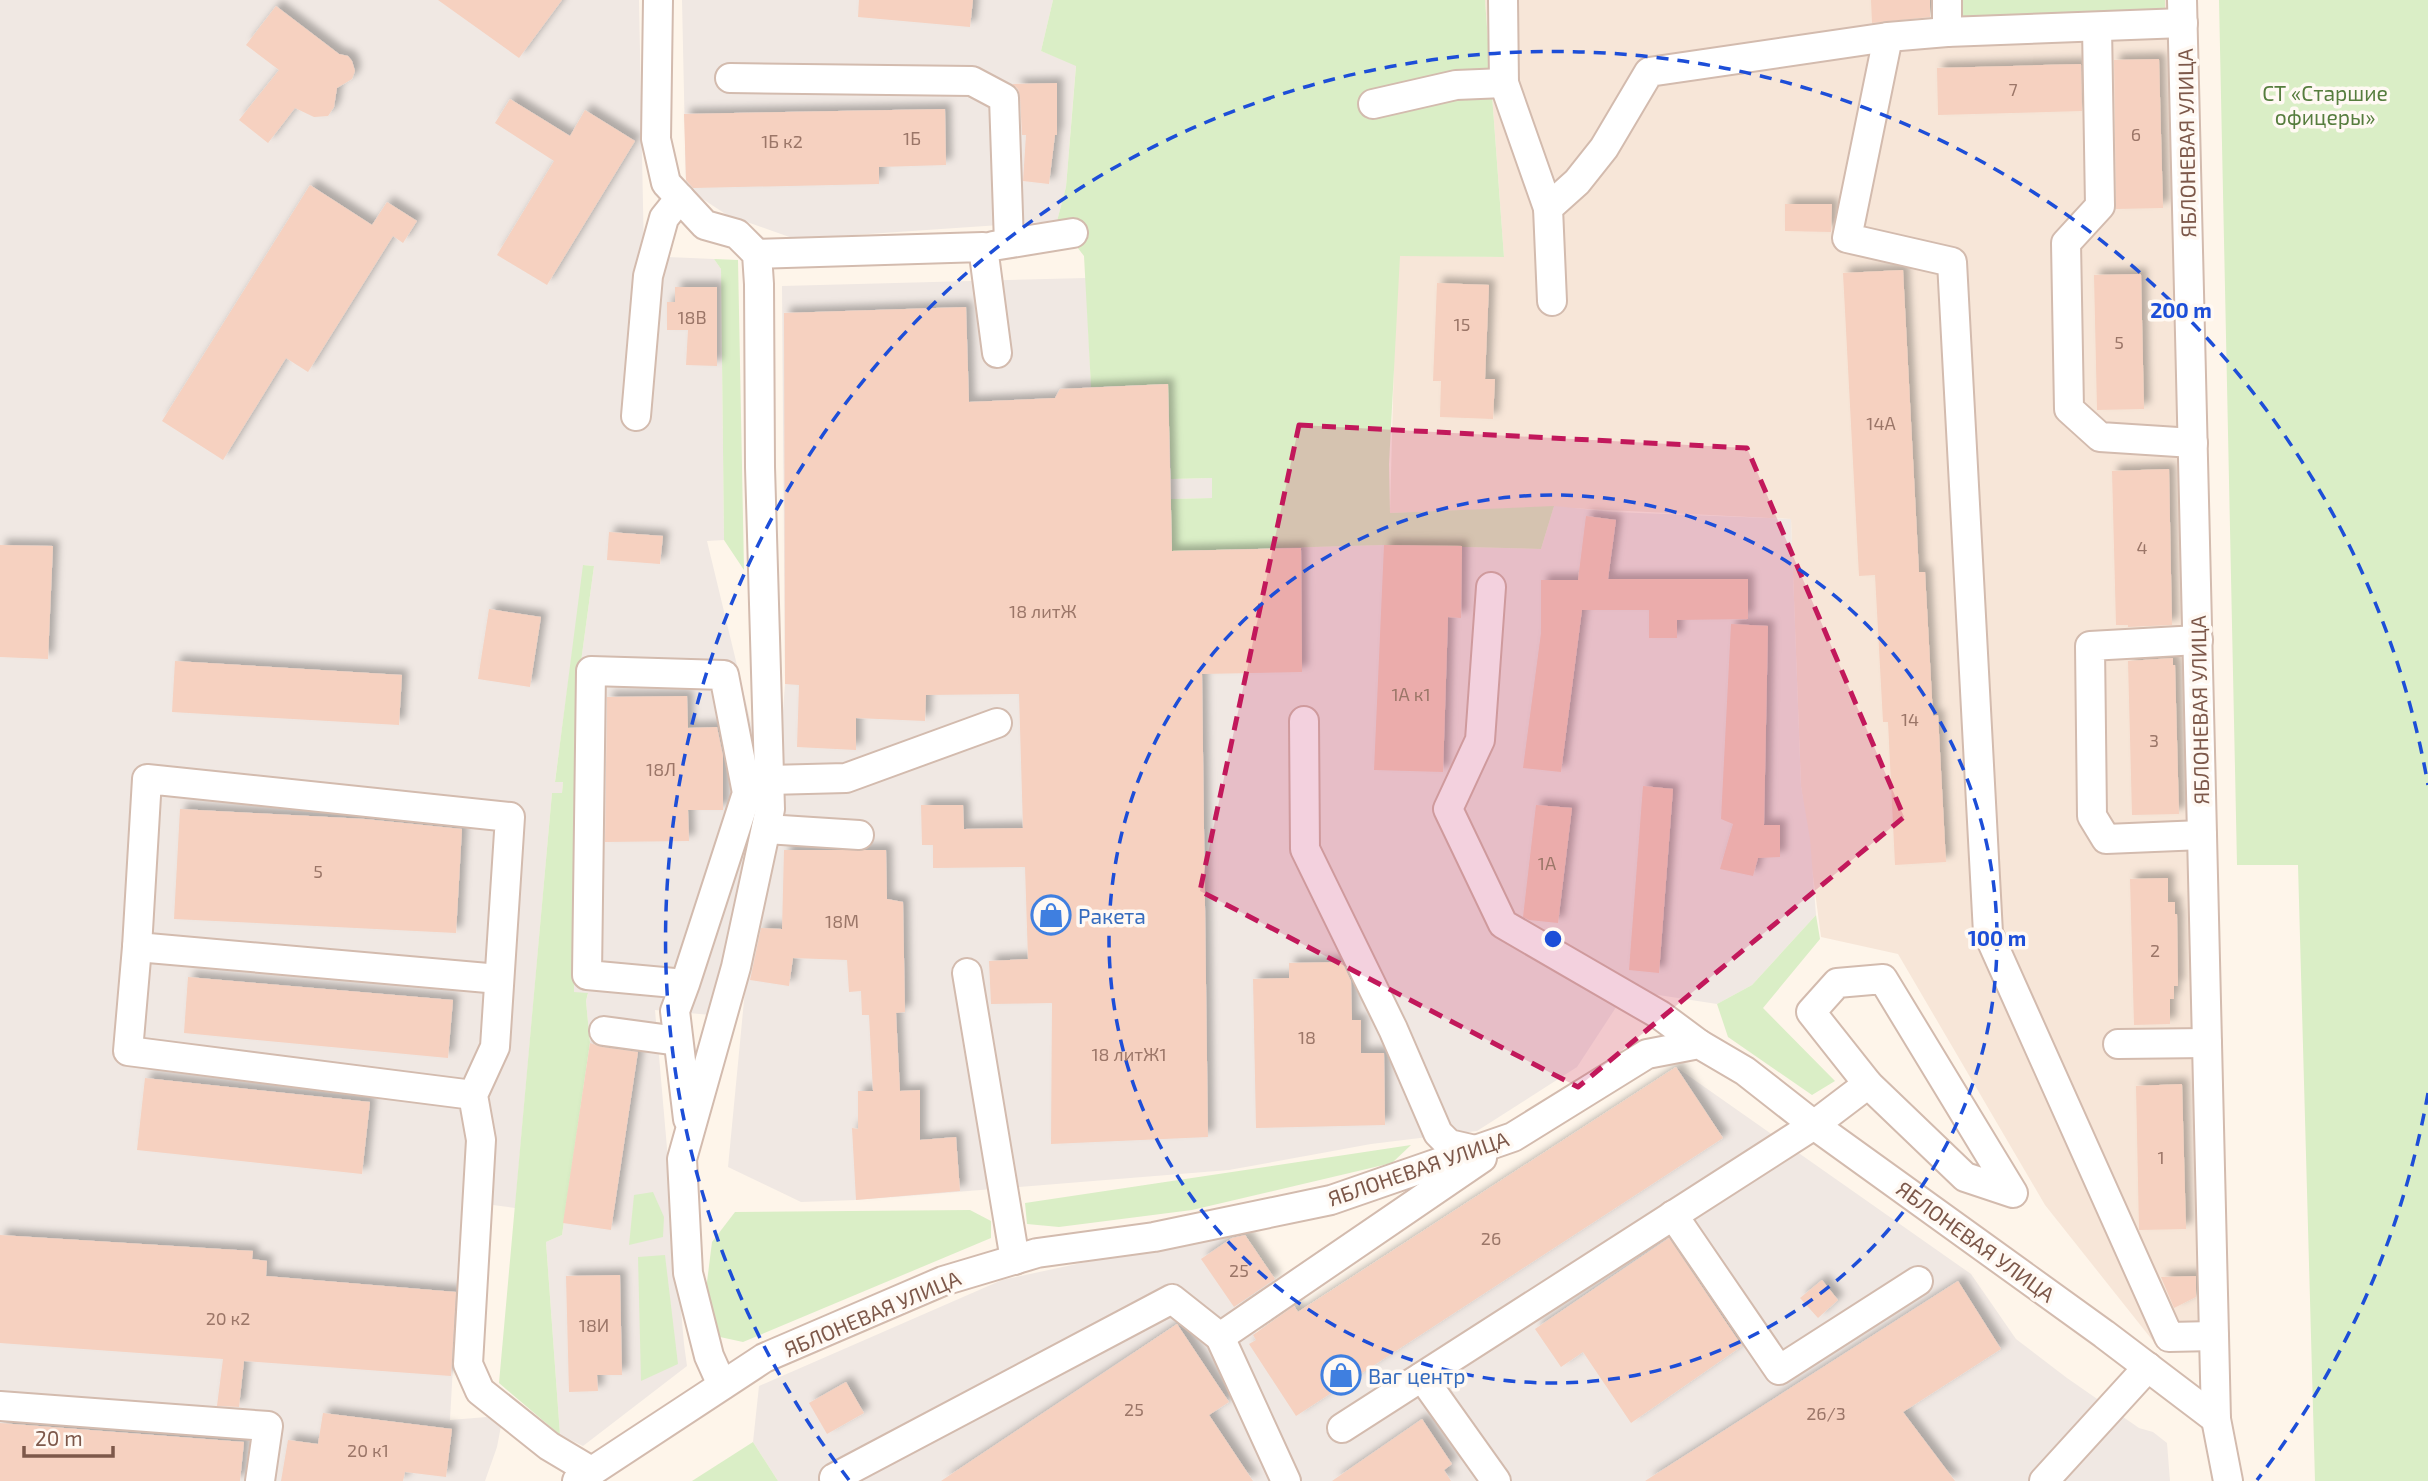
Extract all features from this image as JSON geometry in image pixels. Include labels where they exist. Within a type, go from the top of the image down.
[{"type":"street","points":[[658,0],[656,139],[666,183],[705,225],[737,234],[757,254],[760,284],[760,467],[770,809],[737,967],[682,1159],[688,1273],[709,1356],[722,1385]]},
{"type":"street","points":[[1503,0],[1504,83],[1548,208],[1552,301]]},
{"type":"street","points":[[1947,0],[1947,32]]},
{"type":"street","points":[[1548,208],[1577,181],[1604,148],[1649,72],[1888,37],[1947,32],[2097,27],[2183,12]]},
{"type":"street","name":"ЯБЛОНЕВАЯ УЛИЦА","points":[[2183,12],[2216,1419],[2228,1481]]},
{"type":"street","points":[[2097,27],[2100,206],[2066,243],[2069,409],[2099,437],[2193,443]]},
{"type":"street","points":[[1888,37],[1847,238],[1952,262],[1988,933],[2169,1337],[2214,1336]]},
{"type":"street","points":[[730,78],[972,81],[1004,98],[996,245],[997,352]]},
{"type":"street","points":[[1373,104],[1456,85],[1504,83]]},
{"type":"street","points":[[636,416],[644,350],[648,276],[663,218],[680,198]]},
{"type":"street","points":[[757,254],[996,245],[1073,233]]},
{"type":"street","points":[[1491,587],[1480,740],[1448,808],[1503,924],[1660,1015],[1699,1044]]},
{"type":"street","points":[[2197,640],[2090,646],[2092,816],[2106,839],[2202,835]]},
{"type":"street","points":[[685,984],[587,975],[591,671],[724,675],[747,793],[685,984],[675,1012],[690,1132]]},
{"type":"street","points":[[1304,721],[1305,849],[1394,1029],[1438,1133],[1449,1144],[1475,1150]]},
{"type":"street","points":[[769,780],[846,778],[997,723]]},
{"type":"street","points":[[473,1095],[128,1051],[148,779],[510,817],[495,1047],[473,1095],[481,1140],[468,1364],[480,1391],[584,1476]]},
{"type":"street","points":[[766,829],[859,835]]},
{"type":"street","points":[[137,947],[499,979]]},
{"type":"street","points":[[967,973],[1014,1260]]},
{"type":"street","points":[[1883,979],[2013,1193],[1965,1177],[1868,1084],[1811,1012],[1836,983],[1883,979]]},
{"type":"street","points":[[604,1031],[678,1041]]},
{"type":"street","points":[[2118,1044],[2207,1043]]},
{"type":"street","name":"ЯБЛОНЕВАЯ УЛИЦА","points":[[584,1476],[764,1358],[943,1281],[1037,1253],[1154,1237],[1331,1200],[1513,1137],[1647,1054],[1699,1044],[1745,1071],[1814,1125],[2216,1419]]},
{"type":"street","points":[[1342,1428],[1814,1125],[1868,1084]]},
{"type":"street","points":[[1220,1337],[1513,1137]]},
{"type":"street","points":[[1673,1215],[1779,1370],[1918,1281]]},
{"type":"street","points":[[836,1481],[834,1478],[1172,1299],[1220,1337],[1286,1481]]},
{"type":"street","points":[[2044,1481],[2148,1367]]},
{"type":"street","points":[[1422,1377],[1496,1481]]},
{"type":"street","points":[[0,1406],[268,1426],[260,1481]]},
{"type":"highlighted area","points":[[1299,425],[1747,448],[1904,817],[1578,1087],[1200,891]]},
{"type":"shaded area","points":[[0,0],[639,0],[644,256],[714,259],[721,269],[724,540],[707,541],[756,744],[759,809],[711,1015],[655,1010],[687,1366],[583,1446],[560,1435],[546,1242],[562,1235],[590,1043],[586,1001],[588,994],[574,993],[577,691],[594,566],[584,565],[555,781],[563,782],[562,793],[552,793],[515,1208],[478,1203],[462,1204],[450,1420],[487,1417],[501,1426],[485,1481],[0,1481]]},
{"type":"shaded area","points":[[682,0],[1053,0],[1041,51],[1076,65],[1066,187],[1057,221],[795,239],[727,215],[686,188]]},
{"type":"shaded area","points":[[1485,0],[2170,0],[2200,1347],[2161,1351],[2045,1205],[1898,954],[1821,937],[1801,786],[1791,519],[1547,507],[1390,513],[1397,246],[1400,255],[1504,257]]},
{"type":"shaded area","points":[[1086,278],[1091,386],[1168,384],[1171,479],[1212,478],[1212,498],[1172,499],[1173,551],[1384,545],[1541,549],[1554,506],[1613,512],[1791,519],[1801,786],[1810,839],[1816,915],[1752,985],[1717,1004],[1652,994],[1624,995],[1577,1067],[1477,1131],[1371,1144],[1229,1170],[856,1200],[801,1202],[728,1167],[746,980],[772,861],[785,684],[782,286]]},
{"type":"shaded area","points":[[1676,1067],[1971,1274],[2016,1339],[2139,1428],[2153,1432],[2167,1443],[2170,1481],[778,1481],[753,1442],[759,1386],[1002,1280],[1086,1262],[1242,1231],[1276,1280],[1235,1309],[1260,1337]]},
{"type":"green space","points":[[1053,0],[1485,0],[1504,257],[1400,256],[1389,464],[1390,513],[1554,506],[1541,549],[1384,545],[1172,551],[1171,499],[1212,498],[1212,478],[1171,479],[1168,384],[1091,387],[1084,256],[1057,221],[1066,187],[1076,66],[1041,51]]},
{"type":"green space","points":[[1961,0],[2165,0],[2165,12],[1962,20]]},
{"type":"green space","name":"СТ «Старшие офицеры»","points":[[2219,0],[2428,0],[2428,1481],[2315,1481],[2298,865],[2237,865]]},
{"type":"green space","points":[[714,259],[738,260],[744,570],[724,540],[721,269]]},
{"type":"green space","points":[[583,565],[594,566],[577,691],[574,992],[588,993],[586,1001],[590,1043],[562,1235],[546,1242],[560,1435],[499,1383],[552,793],[562,793],[563,782],[555,782]]},
{"type":"green space","points":[[1816,915],[1820,939],[1763,1008],[1835,1081],[1812,1095],[1728,1037],[1717,1004],[1752,985]]},
{"type":"green space","points":[[1411,1145],[1392,1163],[1192,1210],[1059,1227],[1027,1224],[1025,1203]]},
{"type":"green space","points":[[653,1192],[664,1217],[663,1237],[629,1245],[634,1195]]},
{"type":"green space","points":[[970,1210],[991,1221],[991,1238],[743,1342],[720,1337],[706,1290],[712,1242],[735,1212]]},
{"type":"green space","points":[[665,1255],[678,1364],[641,1381],[638,1257]]},
{"type":"green space","points":[[753,1442],[778,1481],[692,1481]]},
{"type":"building","points":[[438,0],[562,0],[519,58]]},
{"type":"building","points":[[859,0],[973,0],[970,27],[858,17]]},
{"type":"building","points":[[1871,0],[1930,0],[1930,17],[1872,23]]},
{"type":"building","points":[[276,6],[339,54],[348,56],[355,71],[352,79],[337,88],[334,107],[328,116],[314,117],[295,108],[268,143],[239,120],[279,70],[246,45]]},
{"type":"building","points":[[2159,59],[2163,208],[2116,209],[2114,60]]},
{"type":"building","points":[[2081,64],[2082,111],[1938,115],[1937,68]]},
{"type":"building","points":[[1057,83],[1057,135],[1049,184],[1023,181],[1026,135],[1022,135],[1018,89],[1012,84]]},
{"type":"building","points":[[510,99],[570,136],[585,110],[635,141],[547,285],[497,255],[554,161],[495,123]]},
{"type":"building","points":[[945,109],[946,165],[879,167],[879,184],[693,188],[686,180],[684,114]]},
{"type":"building","points":[[310,185],[372,225],[387,202],[417,221],[403,243],[393,236],[308,372],[286,358],[223,460],[162,421]]},
{"type":"building","points":[[1785,204],[1832,204],[1831,232],[1785,231]]},
{"type":"building","points":[[1903,270],[1919,572],[1925,572],[1933,716],[1938,715],[1946,862],[1895,865],[1888,722],[1883,722],[1875,575],[1859,576],[1843,273]]},
{"type":"building","points":[[2141,274],[2144,409],[2097,410],[2094,275]]},
{"type":"building","points":[[1437,283],[1489,285],[1485,379],[1495,379],[1493,419],[1440,417],[1441,381],[1433,381]]},
{"type":"building","points":[[675,287],[717,287],[717,366],[686,365],[688,330],[667,330],[667,302],[675,302]]},
{"type":"building","points":[[966,307],[969,402],[1055,398],[1060,389],[1168,384],[1172,551],[1301,548],[1302,672],[1202,674],[1208,1137],[1051,1144],[1052,1003],[991,1004],[989,961],[1028,959],[1025,867],[933,868],[933,845],[922,845],[921,805],[963,805],[964,829],[1023,828],[1019,694],[926,695],[925,721],[856,718],[856,750],[797,747],[799,685],[785,684],[784,313]]},
{"type":"building","points":[[2169,469],[2172,625],[2116,625],[2112,471]]},
{"type":"building","points":[[1586,516],[1616,520],[1608,579],[1748,579],[1748,619],[1677,620],[1677,638],[1649,638],[1649,610],[1582,610],[1561,772],[1523,768],[1541,633],[1541,580],[1578,580]]},
{"type":"building","points":[[609,532],[663,536],[660,564],[607,560]]},
{"type":"building","points":[[0,545],[53,546],[48,659],[0,657]]},
{"type":"building","points":[[1384,545],[1462,546],[1461,618],[1448,617],[1443,772],[1374,770]]},
{"type":"building","points":[[489,609],[541,617],[530,687],[478,679]]},
{"type":"building","points":[[1731,624],[1768,626],[1764,825],[1780,825],[1780,857],[1758,858],[1753,876],[1720,869],[1733,824],[1721,819]]},
{"type":"building","points":[[2173,658],[2179,814],[2132,815],[2128,661]]},
{"type":"building","points":[[175,661],[402,675],[399,725],[172,712]]},
{"type":"building","points":[[687,696],[688,728],[717,727],[723,756],[723,810],[688,810],[689,841],[605,842],[607,697]]},
{"type":"building","points":[[1643,786],[1673,789],[1659,973],[1629,970]]},
{"type":"building","points":[[1536,805],[1572,808],[1558,923],[1523,917]]},
{"type":"building","points":[[180,809],[365,819],[462,829],[456,933],[174,919]]},
{"type":"building","points":[[784,850],[886,850],[887,899],[903,902],[905,1012],[896,1013],[900,1091],[920,1090],[920,1140],[956,1137],[960,1191],[856,1200],[852,1128],[858,1129],[858,1091],[873,1091],[869,1015],[862,1015],[861,991],[849,992],[847,960],[793,958],[789,986],[750,980],[761,928],[782,929]]},
{"type":"building","points":[[2168,878],[2168,902],[2175,902],[2177,914],[2178,986],[2174,986],[2174,999],[2170,999],[2170,1024],[2134,1025],[2130,879]]},
{"type":"building","points":[[1342,962],[1351,981],[1352,1020],[1361,1020],[1361,1053],[1384,1053],[1385,1125],[1256,1128],[1253,979],[1289,978],[1289,963]]},
{"type":"building","points":[[188,977],[453,1000],[448,1058],[184,1033]]},
{"type":"building","points":[[590,1043],[638,1052],[611,1230],[563,1223]]},
{"type":"building","points":[[1676,1067],[1723,1138],[1296,1416],[1249,1344],[1256,1340],[1253,1335],[1294,1306],[1298,1312]]},
{"type":"building","points":[[145,1078],[370,1102],[362,1174],[137,1150]]},
{"type":"building","points":[[2182,1084],[2186,1229],[2139,1230],[2136,1086]]},
{"type":"building","points":[[0,1235],[253,1251],[252,1259],[267,1261],[266,1276],[456,1292],[451,1376],[244,1361],[239,1407],[217,1406],[223,1359],[0,1343]]},
{"type":"building","points":[[1245,1235],[1275,1279],[1234,1307],[1201,1259],[1232,1238]]},
{"type":"building","points":[[1669,1238],[1742,1346],[1631,1423],[1583,1352],[1561,1367],[1535,1329]]},
{"type":"building","points":[[620,1275],[622,1375],[597,1375],[598,1391],[569,1392],[566,1276]]},
{"type":"building","points":[[2196,1276],[2196,1297],[2174,1308],[2161,1277]]},
{"type":"building","points":[[1822,1280],[1838,1300],[1818,1318],[1800,1298]]},
{"type":"building","points":[[1958,1281],[2001,1349],[1903,1412],[1955,1481],[1645,1481]]},
{"type":"building","points":[[1177,1324],[1229,1402],[1209,1415],[1253,1481],[941,1481]]},
{"type":"building","points":[[846,1382],[864,1413],[827,1434],[809,1403]]},
{"type":"building","points":[[323,1413],[452,1429],[446,1477],[405,1472],[403,1481],[281,1481],[288,1440],[318,1444]]},
{"type":"building","points":[[1422,1419],[1452,1464],[1444,1470],[1451,1481],[1332,1481]]},
{"type":"building","points":[[0,1423],[244,1442],[240,1481],[0,1481]]},
{"type":"place","name":"Ракета","points":[[1051,915]]},
{"type":"place","name":"Ваг центр","points":[[1341,1375]]}]
